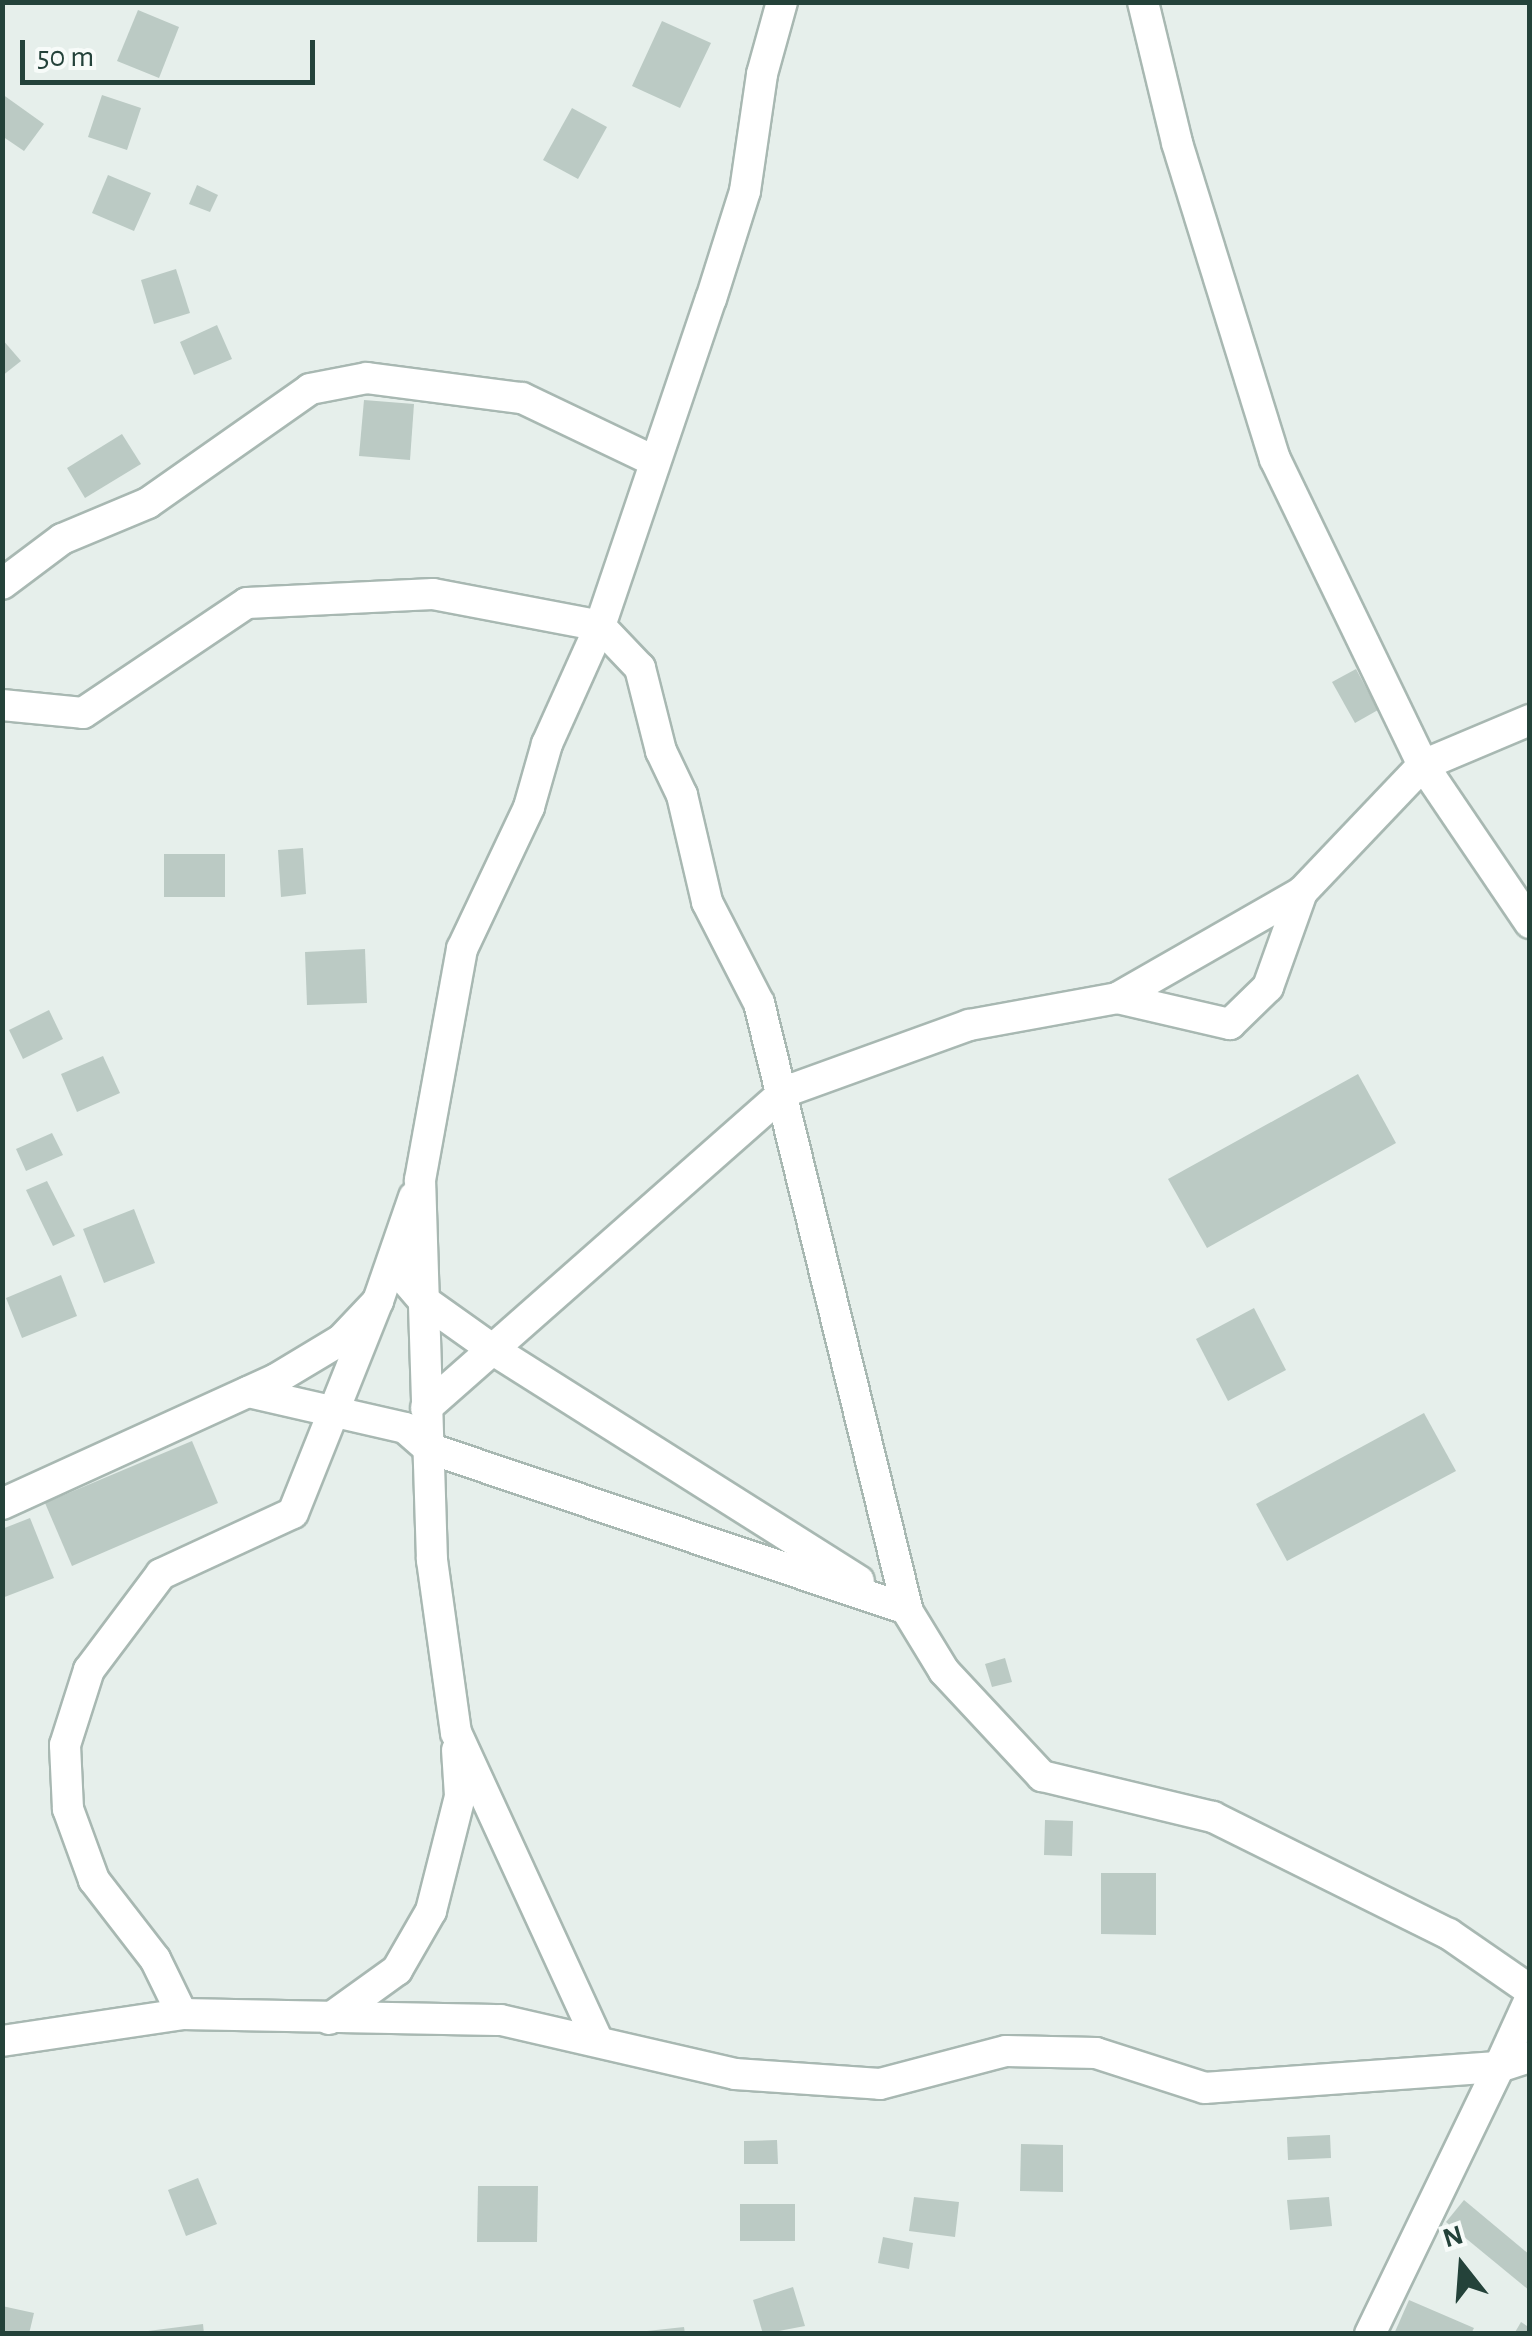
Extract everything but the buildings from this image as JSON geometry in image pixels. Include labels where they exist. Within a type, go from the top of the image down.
[{"type":"street","points":[[182,2014],[156,1959],[94,1880],[68,1809],[65,1745],[90,1670],[160,1574],[294,1513],[393,1265],[420,1180],[462,950],[529,807],[547,744],[600,626],[652,460],[745,191],[762,74],[782,2]]},
{"type":"street","points":[[1144,2],[1177,143],[1274,459],[1423,765],[1530,923]]},
{"type":"street","points":[[2,584],[62,539],[148,503],[310,389],[367,378],[522,398],[652,460]]},
{"type":"street","points":[[2,705],[83,713],[247,602],[433,594],[600,626],[640,668],[661,750],[682,795],[707,902],[758,1004],[784,1092],[903,1609],[944,1671],[1042,1776],[1213,1816],[1448,1934],[1530,1990]]},
{"type":"street","points":[[426,1408],[784,1092],[969,1025],[1117,998],[1302,892],[1423,765],[1530,720]]},
{"type":"street","points":[[1117,998],[1230,1024],[1268,987],[1302,892]]},
{"type":"street","points":[[329,2018],[398,1970],[431,1911],[460,1796],[456,1732],[432,1560],[420,1180]]},
{"type":"street","points":[[393,1265],[424,1300],[492,1348],[903,1609]]},
{"type":"street","points":[[2,1504],[248,1392],[342,1340],[378,1301]]},
{"type":"street","points":[[248,1392],[405,1428],[428,1448],[903,1609]]},
{"type":"street","points":[[456,1732],[598,2039]]},
{"type":"street","points":[[1370,2334],[1530,1999]]},
{"type":"street","points":[[2,2040],[182,2014],[501,2020],[598,2039],[735,2074],[880,2084],[1006,2051],[1096,2052],[1205,2088],[1500,2067],[1530,2057]]}]
